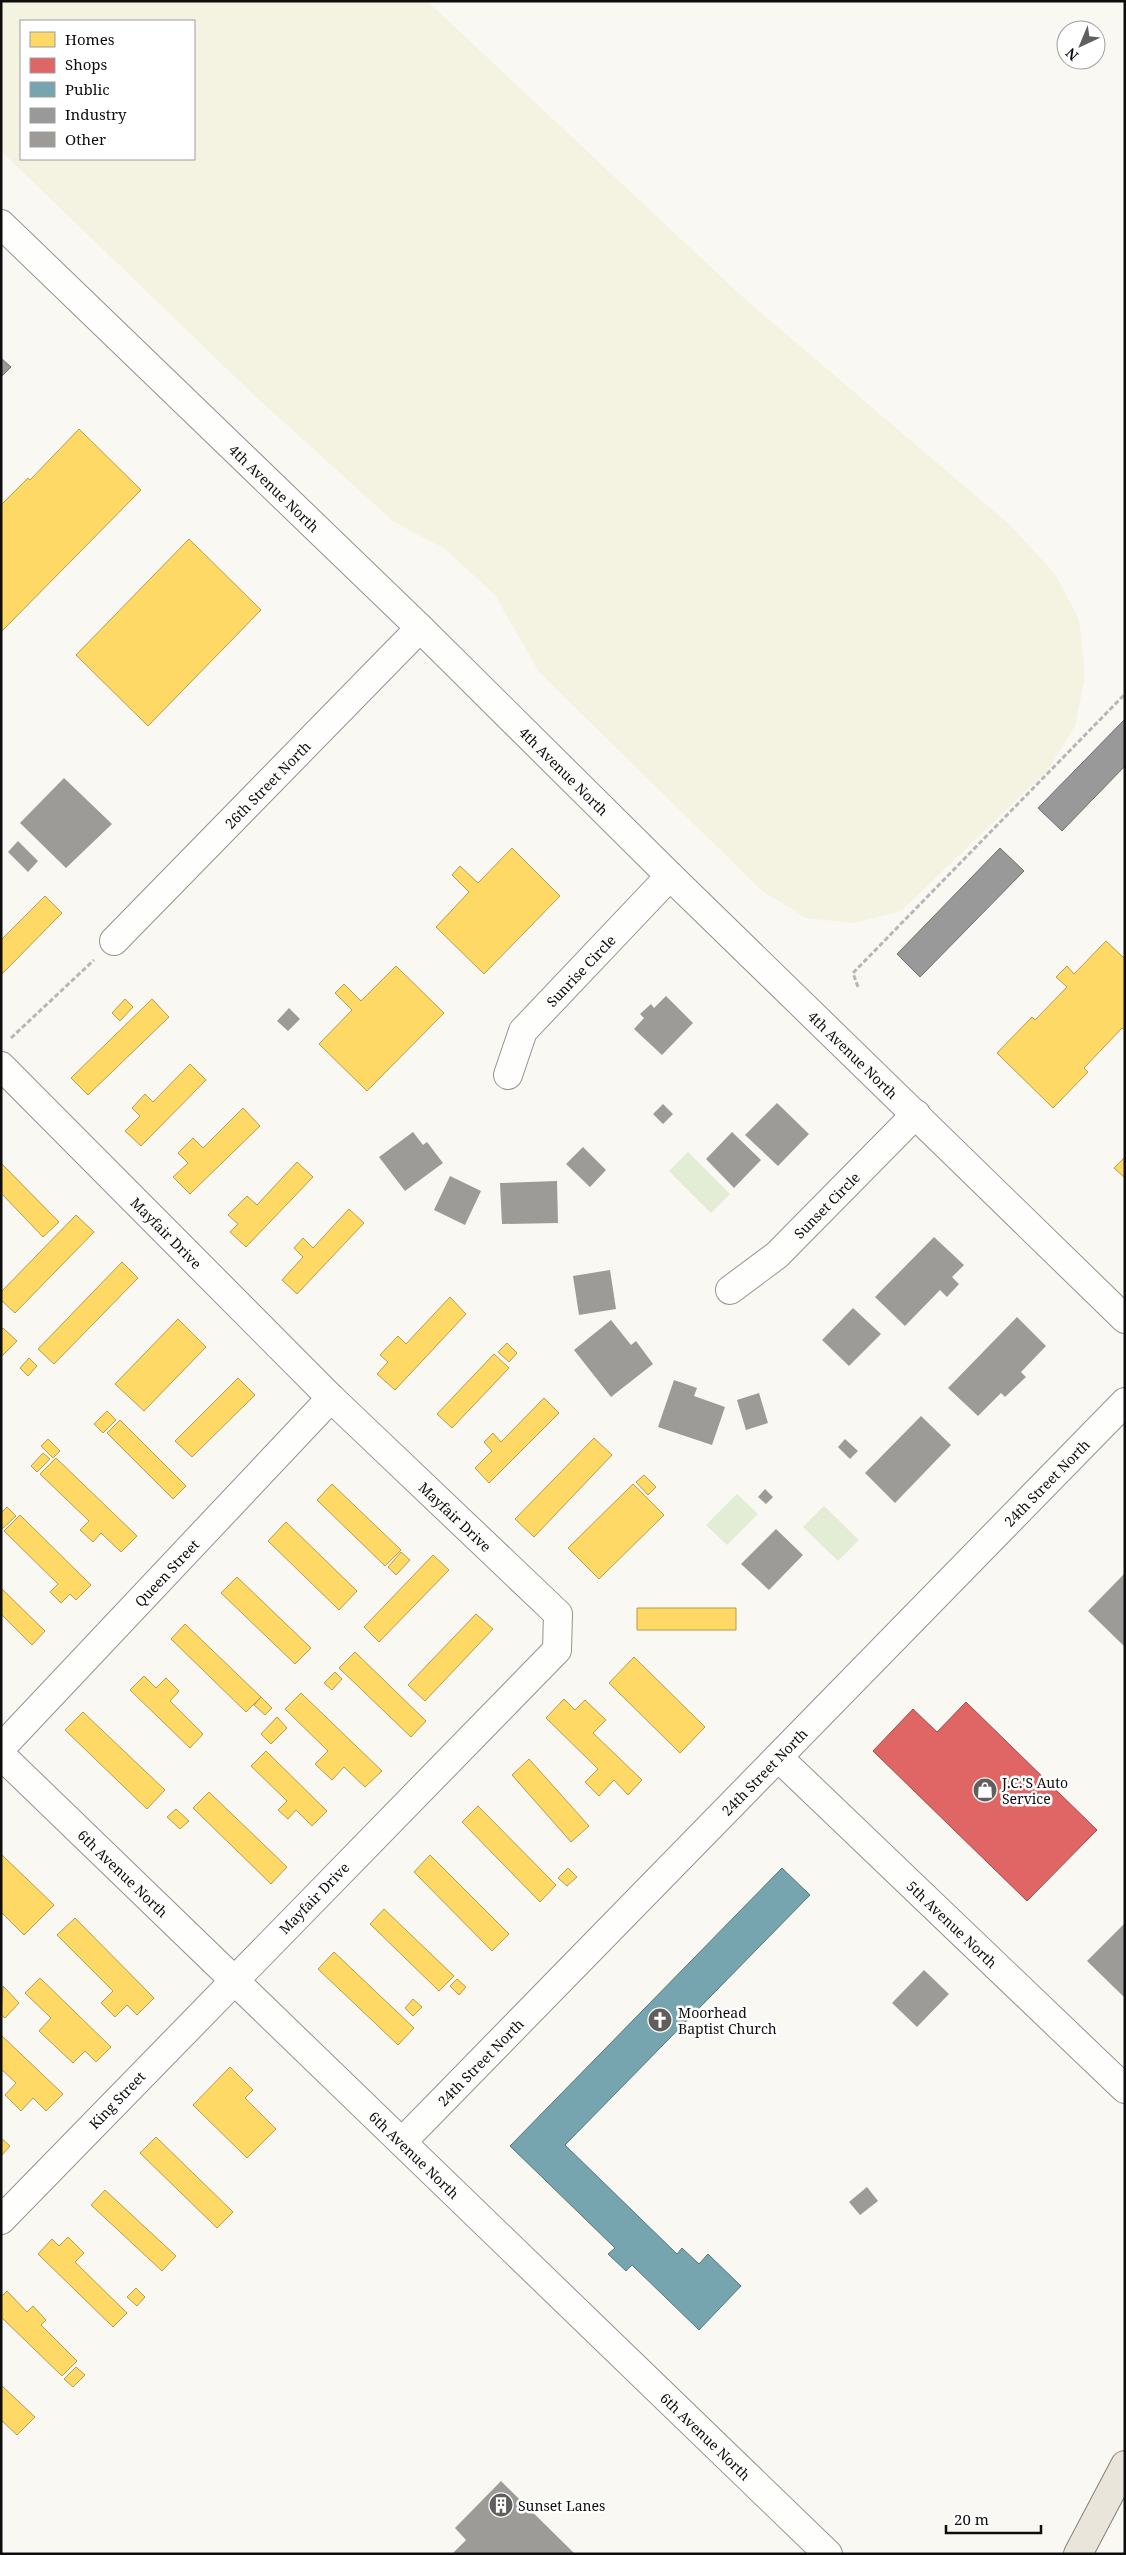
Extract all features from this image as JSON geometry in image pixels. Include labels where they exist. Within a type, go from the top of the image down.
[{"type":"main road","points":[[1078,2554],[1125,2465]]},
{"type":"street","name":"4th Avenue North","points":[[1,224],[420,628],[670,876],[1125,1319]]},
{"type":"street","name":"26th Street North","points":[[114,941],[420,628]]},
{"type":"street","name":"Sunrise Circle","points":[[508,1075],[523,1031],[670,876]]},
{"type":"street","name":"Mayfair Drive","points":[[5,1053],[331,1398],[558,1614],[557,1650],[234,1980]]},
{"type":"street","name":"Sunset Circle","points":[[730,1290],[777,1255],[916,1114]]},
{"type":"street","name":"Queen Street","points":[[1,1748],[331,1398]]},
{"type":"street","name":"24th Street North","points":[[402,2142],[1125,1402]]},
{"type":"street","name":"6th Avenue North","points":[[1,1755],[828,2554]]},
{"type":"street","name":"5th Avenue North","points":[[779,1758],[1125,2089]]},
{"type":"street","name":"King Street","points":[[1,2220],[234,1980]]},
{"type":"path","points":[[858,987],[853,972],[1125,694]]},
{"type":"path","points":[[5,1053],[114,941]]},
{"type":"shaded area","points":[[1,1],[427,1],[747,301],[1010,525],[1055,574],[1079,620],[1085,676],[1075,726],[1048,770],[901,911],[854,923],[806,918],[762,891],[539,672],[495,595],[445,549],[394,522],[255,396],[1,151]]},
{"type":"green space","points":[[688,1152],[730,1194],[711,1213],[669,1171]]},
{"type":"green space","points":[[737,1494],[758,1514],[727,1545],[706,1525]]},
{"type":"green space","points":[[824,1506],[859,1540],[838,1561],[803,1527]]},
{"type":"building: Homes","points":[[79,429],[141,490],[1,632],[1,505],[28,478],[30,480]]},
{"type":"building: Homes","points":[[189,539],[261,610],[148,726],[76,655]]},
{"type":"building: Homes","points":[[512,848],[560,896],[484,974],[436,927],[469,892],[452,875],[460,866],[478,883]]},
{"type":"building: Homes","points":[[45,896],[62,913],[1,975],[1,940]]},
{"type":"building: Homes","points":[[1106,941],[1125,959],[1125,1031],[1122,1028],[1084,1068],[1088,1072],[1053,1108],[997,1053],[1032,1017],[1035,1020],[1067,987],[1056,977],[1067,966],[1074,974]]},
{"type":"building: Homes","points":[[396,966],[444,1013],[367,1091],[319,1044],[352,1010],[335,993],[344,984],[361,1001]]},
{"type":"building: Homes","points":[[125,999],[133,1007],[120,1021],[112,1013]]},
{"type":"building: Homes","points":[[152,999],[169,1017],[88,1095],[71,1078]]},
{"type":"building: Homes","points":[[190,1064],[206,1080],[141,1146],[125,1131],[140,1116],[132,1108],[145,1094],[153,1102]]},
{"type":"building: Homes","points":[[243,1108],[260,1126],[190,1194],[173,1177],[188,1163],[178,1153],[193,1138],[203,1148]]},
{"type":"building: Homes","points":[[1125,1157],[1125,1178],[1114,1168]]},
{"type":"building: Homes","points":[[297,1162],[313,1177],[246,1247],[230,1232],[238,1224],[228,1215],[247,1196],[257,1205]]},
{"type":"building: Homes","points":[[1,1163],[59,1222],[43,1237],[1,1193]]},
{"type":"building: Homes","points":[[349,1209],[364,1223],[297,1294],[282,1280],[303,1257],[294,1248],[303,1238],[313,1248]]},
{"type":"building: Homes","points":[[76,1215],[94,1232],[15,1313],[1,1300],[1,1292]]},
{"type":"building: Homes","points":[[122,1262],[138,1278],[54,1364],[38,1349]]},
{"type":"building: Homes","points":[[450,1297],[466,1314],[395,1390],[377,1374],[388,1362],[380,1355],[398,1336],[406,1344]]},
{"type":"building: Homes","points":[[178,1319],[206,1347],[144,1411],[115,1384]]},
{"type":"building: Homes","points":[[3,1328],[17,1341],[1,1357],[1,1329]]},
{"type":"building: Homes","points":[[507,1343],[517,1353],[509,1362],[498,1352]]},
{"type":"building: Homes","points":[[494,1354],[509,1368],[452,1428],[437,1414]]},
{"type":"building: Homes","points":[[29,1358],[37,1366],[28,1376],[20,1368]]},
{"type":"building: Homes","points":[[238,1378],[255,1395],[192,1457],[175,1441]]},
{"type":"building: Homes","points":[[544,1398],[559,1413],[489,1483],[475,1468],[492,1451],[484,1442],[493,1433],[501,1442]]},
{"type":"building: Homes","points":[[107,1411],[116,1420],[103,1433],[94,1424]]},
{"type":"building: Homes","points":[[120,1420],[186,1486],[173,1499],[107,1433]]},
{"type":"building: Homes","points":[[594,1438],[612,1455],[534,1537],[515,1519]]},
{"type":"building: Homes","points":[[48,1439],[60,1451],[53,1458],[41,1446]]},
{"type":"building: Homes","points":[[43,1453],[50,1459],[37,1472],[31,1466]]},
{"type":"building: Homes","points":[[56,1458],[137,1536],[121,1552],[101,1533],[93,1542],[80,1530],[89,1521],[40,1474]]},
{"type":"building: Homes","points":[[644,1475],[656,1487],[648,1495],[636,1482]]},
{"type":"building: Homes","points":[[332,1484],[401,1550],[385,1566],[317,1500]]},
{"type":"building: Homes","points":[[633,1484],[664,1515],[599,1579],[568,1548]]},
{"type":"building: Homes","points":[[7,1507],[16,1516],[2,1529],[1,1513]]},
{"type":"building: Homes","points":[[20,1515],[91,1585],[76,1600],[70,1594],[61,1603],[50,1592],[58,1584],[4,1531]]},
{"type":"building: Homes","points":[[286,1522],[357,1591],[339,1610],[268,1541]]},
{"type":"building: Homes","points":[[401,1552],[410,1560],[396,1575],[388,1567]]},
{"type":"building: Homes","points":[[433,1555],[449,1570],[379,1642],[364,1627]]},
{"type":"building: Homes","points":[[237,1577],[311,1648],[295,1664],[221,1593]]},
{"type":"building: Homes","points":[[1,1588],[45,1631],[32,1645],[1,1614]]},
{"type":"building: Homes","points":[[637,1608],[736,1608],[736,1630],[637,1630]]},
{"type":"building: Homes","points":[[476,1614],[493,1629],[425,1701],[408,1685]]},
{"type":"building: Homes","points":[[185,1624],[261,1697],[246,1712],[171,1639]]},
{"type":"building: Homes","points":[[355,1652],[426,1721],[411,1737],[339,1668]]},
{"type":"building: Homes","points":[[634,1657],[705,1727],[680,1753],[609,1683]]},
{"type":"building: Homes","points":[[335,1672],[342,1679],[332,1690],[324,1683]]},
{"type":"building: Homes","points":[[144,1676],[156,1688],[166,1678],[179,1691],[170,1701],[203,1734],[190,1748],[130,1690]]},
{"type":"building: Homes","points":[[301,1693],[382,1771],[365,1787],[344,1767],[332,1780],[315,1764],[328,1751],[285,1709]]},
{"type":"building: Homes","points":[[261,1697],[272,1708],[265,1715],[254,1705]]},
{"type":"building: Homes","points":[[564,1699],[575,1710],[585,1700],[606,1720],[593,1733],[642,1780],[628,1795],[614,1780],[599,1796],[585,1782],[598,1769],[546,1718]]},
{"type":"building: Homes","points":[[83,1712],[165,1790],[147,1809],[65,1730]]},
{"type":"building: Homes","points":[[277,1717],[287,1728],[271,1744],[261,1734]]},
{"type":"building: Homes","points":[[266,1751],[327,1811],[312,1826],[296,1810],[288,1819],[278,1810],[287,1801],[251,1766]]},
{"type":"building: Homes","points":[[529,1759],[589,1826],[571,1842],[512,1775]]},
{"type":"building: Homes","points":[[209,1792],[287,1867],[271,1884],[193,1808]]},
{"type":"building: Homes","points":[[478,1806],[556,1885],[540,1902],[462,1822]]},
{"type":"building: Homes","points":[[176,1809],[189,1821],[180,1829],[167,1817]]},
{"type":"building: Homes","points":[[1,1854],[54,1905],[24,1935],[1,1912]]},
{"type":"building: Homes","points":[[430,1855],[509,1934],[492,1951],[414,1872]]},
{"type":"building: Homes","points":[[568,1868],[577,1877],[567,1886],[558,1878]]},
{"type":"building: Homes","points":[[384,1909],[454,1976],[439,1991],[370,1924]]},
{"type":"building: Homes","points":[[75,1918],[154,1998],[137,2015],[127,2005],[115,2017],[101,2003],[113,1991],[57,1935]]},
{"type":"building: Homes","points":[[334,1952],[414,2028],[398,2045],[318,1969]]},
{"type":"building: Homes","points":[[40,1978],[111,2047],[96,2062],[85,2051],[73,2063],[39,2031],[51,2018],[25,1993]]},
{"type":"building: Homes","points":[[457,1979],[466,1987],[459,1995],[450,1986]]},
{"type":"building: Homes","points":[[3,1986],[19,2003],[5,2018],[1,2015]]},
{"type":"building: Homes","points":[[413,1999],[422,2007],[413,2016],[405,2008]]},
{"type":"building: Homes","points":[[1,2035],[63,2094],[46,2111],[33,2098],[21,2111],[5,2095],[16,2083],[1,2069]]},
{"type":"building: Homes","points":[[230,2067],[253,2090],[245,2098],[276,2129],[247,2158],[193,2105]]},
{"type":"building: Homes","points":[[156,2137],[233,2212],[217,2228],[140,2153]]},
{"type":"building: Homes","points":[[1,2138],[10,2146],[1,2156]]},
{"type":"building: Homes","points":[[105,2190],[176,2256],[162,2271],[91,2205]]},
{"type":"building: Homes","points":[[68,2237],[84,2253],[75,2262],[127,2313],[113,2327],[38,2254],[52,2239],[59,2246]]},
{"type":"building: Homes","points":[[136,2288],[145,2297],[137,2306],[127,2297]]},
{"type":"building: Homes","points":[[7,2291],[27,2312],[33,2306],[46,2320],[41,2325],[77,2361],[62,2376],[1,2317],[1,2297]]},
{"type":"building: Homes","points":[[76,2367],[85,2375],[73,2387],[64,2379]]},
{"type":"building: Homes","points":[[1,2385],[35,2417],[17,2435],[1,2420]]},
{"type":"building: Shops","name":"J.C.'S Auto Service","points":[[966,1702],[1097,1830],[1027,1901],[873,1751],[913,1709],[937,1732]]},
{"type":"building: Public","name":"Moorhead Baptist Church","points":[[782,1868],[810,1895],[565,2145],[677,2254],[682,2248],[699,2264],[708,2254],[741,2286],[699,2330],[632,2265],[626,2271],[608,2254],[615,2248],[510,2146]]},
{"type":"building: Industry","points":[[1,358],[11,367],[1,377]]},
{"type":"building: Industry","points":[[1125,719],[1125,766],[1062,831],[1038,808]]},
{"type":"building: Industry","points":[[1000,848],[1024,871],[920,977],[897,954]]},
{"type":"building: Other","points":[[64,778],[112,824],[66,868],[20,823]]},
{"type":"building: Other","points":[[18,841],[38,861],[28,872],[8,852]]},
{"type":"building: Other","points":[[666,996],[693,1023],[662,1055],[634,1029],[644,1018],[640,1014],[651,1004],[654,1008]]},
{"type":"building: Other","points":[[289,1008],[300,1019],[288,1031],[277,1021]]},
{"type":"building: Other","points":[[777,1103],[809,1134],[778,1166],[745,1135]]},
{"type":"building: Other","points":[[663,1104],[673,1114],[663,1124],[653,1114]]},
{"type":"building: Other","points":[[413,1132],[423,1145],[427,1142],[443,1163],[405,1191],[379,1157]]},
{"type":"building: Other","points":[[732,1132],[761,1160],[734,1188],[706,1159]]},
{"type":"building: Other","points":[[583,1147],[606,1170],[590,1187],[566,1164]]},
{"type":"building: Other","points":[[450,1176],[481,1191],[465,1225],[434,1210]]},
{"type":"building: Other","points":[[557,1181],[558,1223],[502,1224],[500,1183]]},
{"type":"building: Other","points":[[934,1237],[964,1265],[952,1277],[959,1284],[947,1297],[940,1290],[905,1326],[875,1297]]},
{"type":"building: Other","points":[[610,1270],[616,1309],[579,1315],[573,1276]]},
{"type":"building: Other","points":[[853,1308],[881,1334],[849,1366],[822,1340]]},
{"type":"building: Other","points":[[1017,1317],[1046,1346],[1021,1372],[1026,1377],[1005,1397],[1001,1393],[978,1416],[948,1388]]},
{"type":"building: Other","points":[[611,1320],[631,1345],[636,1341],[653,1364],[611,1397],[574,1350]]},
{"type":"building: Other","points":[[674,1380],[697,1388],[694,1396],[725,1407],[712,1445],[658,1427]]},
{"type":"building: Other","points":[[759,1393],[768,1423],[746,1430],[737,1400]]},
{"type":"building: Other","points":[[921,1416],[951,1445],[895,1503],[865,1473]]},
{"type":"building: Other","points":[[845,1439],[858,1451],[850,1459],[838,1447]]},
{"type":"building: Other","points":[[765,1489],[773,1497],[766,1504],[758,1497]]},
{"type":"building: Other","points":[[776,1529],[803,1555],[769,1590],[741,1564]]},
{"type":"building: Other","points":[[1125,1573],[1125,1647],[1088,1611]]},
{"type":"building: Other","points":[[1125,1923],[1125,1998],[1087,1961]]},
{"type":"building: Other","points":[[924,1970],[949,1994],[917,2027],[892,2003]]},
{"type":"building: Other","points":[[867,2187],[878,2201],[860,2215],[849,2202]]},
{"type":"building: Other","name":"Sunset Lanes","points":[[501,2481],[575,2554],[452,2554],[466,2540],[455,2528]]},
{"type":"place","name":"J.C.'S Auto Service","points":[[985,1790]]},
{"type":"place","name":"Moorhead Baptist Church","points":[[660,2020]]},
{"type":"place","name":"Sunset Lanes","points":[[501,2505]]}]
